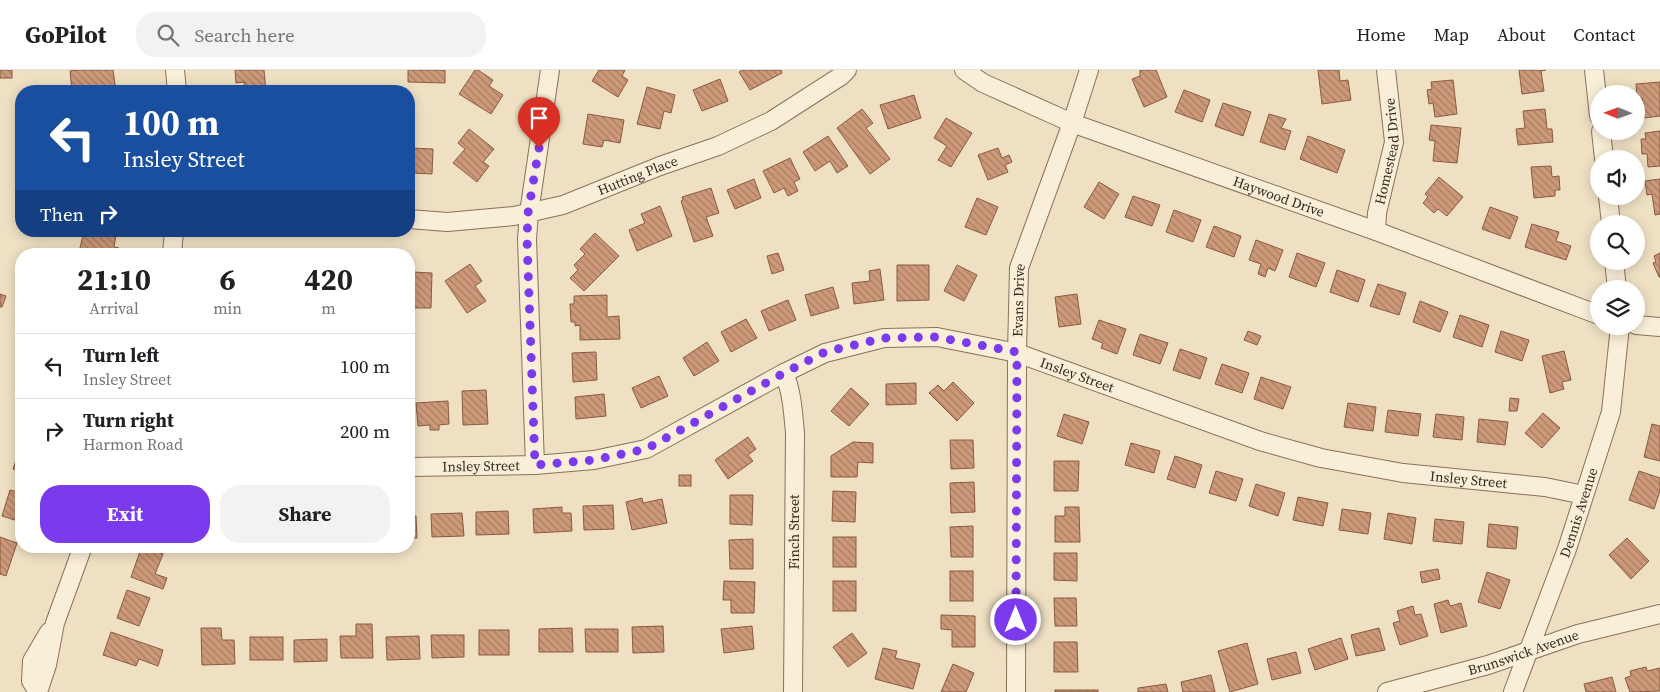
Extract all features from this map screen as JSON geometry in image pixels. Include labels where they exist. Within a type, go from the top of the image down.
[{"type":"street","points":[[175,70],[176,85]]},
{"type":"street","points":[[535,465],[527,249],[528,213],[550,70]]},
{"type":"street","name":"Hutting Place","points":[[415,219],[447,222],[528,213],[563,205],[660,166],[718,146],[771,121],[841,76],[847,70]]},
{"type":"street","name":"Haywood Drive","points":[[964,70],[983,83],[1072,123],[1376,231],[1590,312]]},
{"type":"street","name":"Evans Drive","points":[[1016,692],[1019,268],[1072,123],[1089,70]]},
{"type":"street","name":"Homestead Drive","points":[[1376,231],[1377,213],[1394,142],[1386,70]]},
{"type":"street","points":[[1594,70],[1596,85]]},
{"type":"street","points":[[1645,326],[1660,327]]},
{"type":"street","name":"Dennis Avenue","points":[[1513,692],[1568,549],[1612,412],[1619,335]]},
{"type":"street","name":"Insley Street","points":[[415,467],[535,465],[594,460],[646,449],[825,352],[884,338],[936,337],[1017,352],[1260,441],[1321,458],[1403,473],[1545,487],[1584,495]]},
{"type":"street","name":"Finch Street","points":[[784,373],[793,407],[794,433],[793,692]]},
{"type":"street","points":[[38,692],[31,681],[32,661],[55,623],[80,553]]},
{"type":"street","name":"Brunswick Avenue","points":[[1387,692],[1488,665],[1578,634],[1660,614]]},
{"type":"building","points":[[0,70],[12,70],[12,78],[0,78]]},
{"type":"building","points":[[113,70],[115,85],[71,85],[70,71]]},
{"type":"building","points":[[235,70],[264,70],[265,85],[244,85],[244,82],[236,83]]},
{"type":"building","points":[[408,70],[445,70],[445,83],[408,82]]},
{"type":"building","points":[[475,70],[493,80],[489,86],[503,95],[491,114],[459,94]]},
{"type":"building","points":[[599,70],[625,70],[622,76],[628,80],[618,97],[592,81]]},
{"type":"building","points":[[742,70],[781,70],[782,73],[750,90],[739,72]]},
{"type":"building","points":[[1140,70],[1156,70],[1167,97],[1144,107],[1132,79],[1140,76]]},
{"type":"building","points":[[1318,70],[1339,70],[1340,81],[1348,80],[1351,100],[1322,104]]},
{"type":"building","points":[[1519,70],[1546,70],[1541,71],[1544,91],[1522,94]]},
{"type":"building","points":[[720,79],[728,101],[702,111],[693,90]]},
{"type":"building","points":[[1453,80],[1457,114],[1435,117],[1433,103],[1429,104],[1427,90],[1432,89],[1431,82]]},
{"type":"building","points":[[1660,82],[1660,116],[1645,118],[1645,85],[1636,84]]},
{"type":"building","points":[[647,87],[675,95],[671,113],[664,111],[660,129],[637,124]]},
{"type":"building","points":[[1184,90],[1210,100],[1202,122],[1175,112]]},
{"type":"building","points":[[914,95],[921,118],[888,129],[880,105]]},
{"type":"building","points":[[1223,103],[1251,112],[1243,136],[1215,126]]},
{"type":"building","points":[[862,109],[873,123],[866,128],[890,159],[870,174],[837,128]]},
{"type":"building","points":[[1545,109],[1547,129],[1552,129],[1553,142],[1518,145],[1516,129],[1525,128],[1523,111]]},
{"type":"building","points":[[588,114],[624,120],[620,143],[604,140],[602,147],[583,144]]},
{"type":"building","points":[[1269,114],[1286,119],[1281,128],[1291,131],[1285,150],[1260,142]]},
{"type":"building","points":[[946,118],[972,133],[951,167],[938,160],[947,146],[934,138]]},
{"type":"building","points":[[1431,125],[1461,128],[1457,163],[1433,161],[1435,141],[1429,140]]},
{"type":"building","points":[[469,129],[494,149],[483,162],[489,166],[477,182],[453,163],[465,149],[458,143]]},
{"type":"building","points":[[1660,131],[1660,166],[1648,167],[1647,154],[1645,154],[1645,150],[1642,150],[1641,140],[1646,139],[1645,133]]},
{"type":"building","points":[[828,136],[848,166],[837,173],[830,161],[815,171],[803,152]]},
{"type":"building","points":[[1308,136],[1345,150],[1337,173],[1300,159]]},
{"type":"building","points":[[415,148],[433,149],[432,174],[415,173]]},
{"type":"building","points":[[998,148],[1002,158],[1009,155],[1012,162],[1005,165],[1008,172],[988,180],[978,155]]},
{"type":"building","points":[[790,158],[800,179],[794,182],[798,191],[788,196],[784,188],[774,193],[763,171]]},
{"type":"building","points":[[1551,166],[1552,177],[1559,176],[1560,190],[1555,190],[1555,196],[1534,198],[1531,167]]},
{"type":"building","points":[[1439,177],[1463,197],[1447,216],[1438,209],[1434,213],[1423,203],[1428,197],[1425,194]]},
{"type":"building","points":[[754,179],[761,198],[735,209],[727,190]]},
{"type":"building","points":[[1660,179],[1660,214],[1655,215],[1652,194],[1647,195],[1645,181]]},
{"type":"building","points":[[1099,182],[1119,194],[1104,219],[1084,207]]},
{"type":"building","points":[[711,188],[719,213],[706,217],[713,236],[694,242],[681,201],[683,200],[682,197]]},
{"type":"building","points":[[1133,196],[1160,205],[1152,226],[1125,217]]},
{"type":"building","points":[[977,198],[998,207],[986,235],[965,227]]},
{"type":"building","points":[[660,206],[672,236],[637,251],[629,230],[645,223],[641,214]]},
{"type":"building","points":[[1490,207],[1518,217],[1510,239],[1482,229]]},
{"type":"building","points":[[1174,210],[1201,220],[1193,242],[1166,232]]},
{"type":"building","points":[[1532,224],[1559,232],[1556,241],[1571,246],[1566,260],[1525,247]]},
{"type":"building","points":[[1214,226],[1241,236],[1234,257],[1206,247]]},
{"type":"building","points":[[595,233],[619,256],[584,291],[570,278],[578,270],[574,265],[585,254],[580,249]]},
{"type":"building","points":[[83,237],[116,237],[114,247],[119,248],[80,248]]},
{"type":"building","points":[[1256,240],[1283,250],[1275,271],[1268,268],[1265,277],[1258,274],[1261,264],[1249,260]]},
{"type":"building","points":[[778,253],[784,270],[772,274],[767,256]]},
{"type":"building","points":[[1297,253],[1325,263],[1316,287],[1289,277]]},
{"type":"building","points":[[1660,253],[1659,277],[1653,263],[1656,262],[1654,256]]},
{"type":"building","points":[[470,264],[482,281],[475,286],[486,301],[467,313],[445,281]]},
{"type":"building","points":[[897,265],[929,265],[929,300],[897,301]]},
{"type":"building","points":[[957,265],[977,275],[964,301],[944,291]]},
{"type":"building","points":[[880,269],[884,300],[854,304],[852,283],[870,281],[869,271]]},
{"type":"building","points":[[1337,270],[1365,280],[1358,302],[1330,292]]},
{"type":"building","points":[[415,272],[432,273],[431,308],[415,308]]},
{"type":"building","points":[[1378,284],[1406,293],[1399,315],[1370,306]]},
{"type":"building","points":[[833,287],[839,308],[811,316],[805,295]]},
{"type":"building","points":[[0,294],[6,296],[2,307],[0,307]]},
{"type":"building","points":[[1077,294],[1081,324],[1059,327],[1055,297]]},
{"type":"building","points":[[607,295],[607,317],[619,316],[620,339],[580,340],[580,325],[575,326],[575,322],[571,322],[570,304],[574,304],[574,296]]},
{"type":"building","points":[[788,300],[796,320],[769,331],[761,311]]},
{"type":"building","points":[[1420,301],[1448,312],[1440,332],[1413,322]]},
{"type":"building","points":[[1460,315],[1489,325],[1482,347],[1453,337]]},
{"type":"building","points":[[746,319],[757,338],[731,352],[721,332]]},
{"type":"building","points":[[1099,320],[1126,329],[1117,354],[1101,348],[1103,343],[1092,339]]},
{"type":"building","points":[[1248,331],[1261,336],[1257,345],[1244,340]]},
{"type":"building","points":[[1501,331],[1529,340],[1522,361],[1495,352]]},
{"type":"building","points":[[1140,334],[1168,343],[1160,364],[1133,355]]},
{"type":"building","points":[[707,342],[719,361],[694,376],[683,358]]},
{"type":"building","points":[[1180,349],[1207,358],[1200,379],[1173,370]]},
{"type":"building","points":[[1564,351],[1571,380],[1562,382],[1564,389],[1550,393],[1542,356]]},
{"type":"building","points":[[596,352],[597,380],[573,382],[572,353]]},
{"type":"building","points":[[1222,364],[1249,373],[1242,393],[1215,384]]},
{"type":"building","points":[[659,376],[668,396],[641,408],[632,388]]},
{"type":"building","points":[[1261,377],[1291,387],[1283,409],[1254,399]]},
{"type":"building","points":[[953,382],[974,403],[957,421],[929,393],[938,385],[944,391]]},
{"type":"building","points":[[916,383],[916,404],[886,405],[886,384]]},
{"type":"building","points":[[851,388],[869,404],[849,426],[831,411]]},
{"type":"building","points":[[486,390],[488,424],[463,425],[462,391]]},
{"type":"building","points":[[604,394],[606,416],[576,419],[575,397]]},
{"type":"building","points":[[1510,398],[1519,399],[1517,411],[1509,411]]},
{"type":"building","points":[[448,401],[449,424],[439,425],[439,430],[430,430],[430,425],[418,426],[416,403]]},
{"type":"building","points":[[1348,403],[1376,407],[1373,431],[1344,427]]},
{"type":"building","points":[[1388,410],[1421,414],[1418,436],[1385,432]]},
{"type":"building","points":[[1543,413],[1560,428],[1542,448],[1525,433]]},
{"type":"building","points":[[1064,414],[1089,422],[1082,444],[1057,436]]},
{"type":"building","points":[[1436,414],[1464,417],[1462,440],[1433,437]]},
{"type":"building","points":[[1479,419],[1508,422],[1505,445],[1477,442]]},
{"type":"building","points":[[1652,424],[1660,426],[1660,461],[1644,457]]},
{"type":"building","points":[[748,437],[756,449],[748,455],[753,461],[728,479],[715,460]]},
{"type":"building","points":[[950,440],[973,440],[974,468],[951,469]]},
{"type":"building","points":[[853,442],[873,443],[873,463],[858,462],[857,477],[831,477],[831,456]]},
{"type":"building","points":[[1131,443],[1160,451],[1154,473],[1125,465]]},
{"type":"building","points":[[1175,456],[1202,465],[1195,488],[1167,479]]},
{"type":"building","points":[[1054,461],[1079,461],[1078,491],[1054,491]]},
{"type":"building","points":[[1216,471],[1243,479],[1236,501],[1209,493]]},
{"type":"building","points":[[1639,471],[1660,478],[1660,491],[1654,509],[1629,500]]},
{"type":"building","points":[[679,475],[691,475],[691,486],[679,486]]},
{"type":"building","points":[[974,482],[975,512],[951,513],[950,483]]},
{"type":"building","points":[[1256,484],[1285,493],[1278,516],[1249,506]]},
{"type":"building","points":[[10,490],[15,491],[15,520],[2,516]]},
{"type":"building","points":[[833,491],[856,492],[855,522],[832,521]]},
{"type":"building","points":[[730,495],[753,495],[752,525],[730,524]]},
{"type":"building","points":[[1298,497],[1328,503],[1323,526],[1293,520]]},
{"type":"building","points":[[642,498],[643,503],[662,499],[667,523],[632,530],[626,502]]},
{"type":"building","points":[[613,505],[614,529],[584,530],[583,506]]},
{"type":"building","points":[[562,507],[562,513],[571,513],[572,531],[534,533],[533,509]]},
{"type":"building","points":[[1065,507],[1079,507],[1080,542],[1055,542],[1055,516],[1065,516]]},
{"type":"building","points":[[1342,509],[1371,513],[1368,534],[1339,530]]},
{"type":"building","points":[[508,511],[509,534],[476,535],[476,512]]},
{"type":"building","points":[[462,513],[464,536],[432,537],[431,514]]},
{"type":"building","points":[[1388,513],[1416,518],[1412,544],[1384,539]]},
{"type":"building","points":[[415,516],[416,516],[417,538],[415,538]]},
{"type":"building","points":[[1435,519],[1464,522],[1462,544],[1433,541]]},
{"type":"building","points":[[1489,524],[1518,527],[1516,549],[1487,547]]},
{"type":"building","points":[[973,526],[973,557],[951,557],[950,527]]},
{"type":"building","points":[[0,537],[15,542],[15,549],[6,576],[0,574]]},
{"type":"building","points":[[833,537],[856,537],[856,567],[833,567]]},
{"type":"building","points":[[1627,538],[1649,561],[1631,579],[1609,555]]},
{"type":"building","points":[[753,539],[753,569],[730,569],[729,540]]},
{"type":"building","points":[[140,553],[163,554],[155,574],[167,578],[163,589],[131,577]]},
{"type":"building","points":[[1054,553],[1077,553],[1077,581],[1054,580]]},
{"type":"building","points":[[1438,569],[1440,579],[1422,583],[1420,572]]},
{"type":"building","points":[[950,571],[973,571],[973,601],[950,601]]},
{"type":"building","points":[[1487,572],[1510,580],[1500,609],[1478,602]]},
{"type":"building","points":[[724,581],[755,582],[754,613],[731,613],[731,600],[723,600]]},
{"type":"building","points":[[833,581],[856,581],[856,611],[833,611]]},
{"type":"building","points":[[127,590],[150,598],[139,626],[117,618]]},
{"type":"building","points":[[1054,598],[1076,598],[1077,626],[1055,626]]},
{"type":"building","points":[[1448,600],[1450,606],[1461,603],[1467,626],[1441,633],[1434,604]]},
{"type":"building","points":[[1413,606],[1415,615],[1421,614],[1428,636],[1400,645],[1393,623],[1400,621],[1397,611]]},
{"type":"building","points":[[941,615],[975,616],[975,647],[952,647],[952,630],[941,629]]},
{"type":"building","points":[[356,624],[372,624],[373,658],[341,658],[340,636],[356,636]]},
{"type":"building","points":[[663,626],[664,652],[633,653],[632,627]]},
{"type":"building","points":[[752,626],[754,649],[724,653],[721,629]]},
{"type":"building","points":[[201,628],[221,628],[222,640],[234,640],[235,664],[202,665]]},
{"type":"building","points":[[572,628],[573,652],[539,652],[539,629]]},
{"type":"building","points":[[1379,628],[1385,650],[1356,656],[1351,635]]},
{"type":"building","points":[[585,629],[618,629],[618,652],[586,652]]},
{"type":"building","points":[[479,630],[509,630],[509,655],[479,655]]},
{"type":"building","points":[[111,632],[163,650],[158,666],[139,659],[136,666],[103,655]]},
{"type":"building","points":[[852,633],[867,653],[848,667],[833,647]]},
{"type":"building","points":[[431,635],[464,635],[464,657],[432,658]]},
{"type":"building","points":[[419,636],[420,659],[387,660],[386,637]]},
{"type":"building","points":[[250,637],[283,637],[283,660],[250,660]]},
{"type":"building","points":[[1341,638],[1348,659],[1315,670],[1308,649]]},
{"type":"building","points":[[327,639],[327,661],[294,662],[294,640]]},
{"type":"building","points":[[1054,642],[1077,642],[1078,672],[1054,672]]},
{"type":"building","points":[[1247,643],[1258,684],[1230,692],[1218,651]]},
{"type":"building","points":[[883,648],[897,651],[895,658],[920,664],[913,689],[875,679]]},
{"type":"building","points":[[1296,652],[1301,673],[1272,680],[1267,659]]},
{"type":"building","points":[[953,664],[974,673],[966,692],[941,692]]},
{"type":"building","points":[[1646,667],[1647,671],[1660,668],[1660,691],[1630,692],[1625,678],[1631,676],[1630,671]]},
{"type":"building","points":[[1211,675],[1215,692],[1183,692],[1181,682]]},
{"type":"building","points":[[1612,677],[1616,692],[1586,692],[1584,684]]},
{"type":"building","points":[[1166,684],[1168,692],[1138,692],[1138,688]]},
{"type":"building","points":[[1055,690],[1098,690],[1098,692],[1055,692]]},
{"type":"route","points":[[539,148],[528,213],[527,239],[535,465],[594,460],[646,449],[825,352],[884,338],[936,337],[1017,352],[1016,620]]}]
